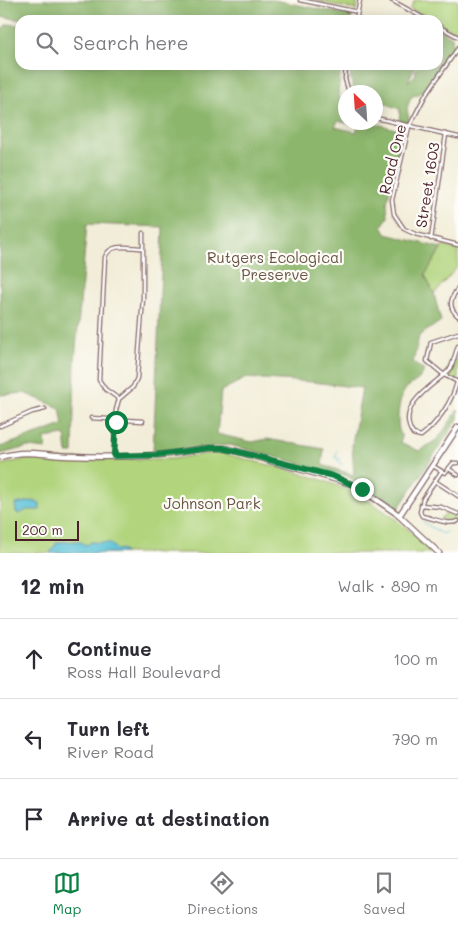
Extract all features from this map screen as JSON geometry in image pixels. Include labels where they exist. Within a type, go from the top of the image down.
[{"type":"street","points":[[300,0],[358,12]]},
{"type":"street","points":[[357,15],[360,0]]},
{"type":"street","points":[[391,0],[418,15]]},
{"type":"street","points":[[443,29],[458,37]]},
{"type":"street","name":"Road One","points":[[443,70],[458,48]]},
{"type":"street","points":[[346,70],[347,85]]},
{"type":"street","name":"Road One","points":[[443,70],[425,96],[409,127],[394,194],[394,214],[404,229],[431,239],[458,245]]},
{"type":"street","points":[[383,120],[458,137]]},
{"type":"street","name":"Street 1603","points":[[431,239],[446,134]]},
{"type":"street","points":[[114,456],[119,399],[133,387],[137,378],[143,298],[143,233]]},
{"type":"street","points":[[119,399],[105,389],[99,380],[105,256],[108,250],[116,247],[143,248]]},
{"type":"street","points":[[458,288],[451,301],[452,310],[458,316]]},
{"type":"street","points":[[458,333],[449,334],[430,344],[427,361],[444,375],[457,382],[451,399],[435,423],[423,435],[414,435],[410,430],[409,421],[415,399],[444,375],[451,368],[457,357],[458,346]]},
{"type":"street","points":[[0,426],[32,412],[45,409]]},
{"type":"street","points":[[91,418],[143,421]]},
{"type":"street","points":[[399,516],[458,427]]},
{"type":"street","points":[[0,457],[30,451],[67,456],[114,456],[162,455],[210,448],[229,449],[348,482],[399,516],[438,553]]},
{"type":"street","points":[[432,465],[444,473],[453,463],[458,463]]},
{"type":"street","points":[[449,469],[458,475]]},
{"type":"street","points":[[441,472],[421,505],[420,512],[424,516],[436,518],[449,524],[458,521]]},
{"type":"street","points":[[435,481],[458,496]]},
{"type":"street","points":[[421,505],[441,507],[458,514]]},
{"type":"green space","points":[[0,0],[274,0],[347,15],[47,15],[48,13],[46,15],[15,15],[15,19],[0,17]]},
{"type":"green space","points":[[358,0],[356,10],[316,1]]},
{"type":"green space","points":[[415,0],[458,0],[458,33],[443,26],[443,15],[422,15],[410,9]]},
{"type":"green space","name":"Rutgers Ecological Preserve","points":[[7,24],[15,25],[15,70],[340,70],[338,85],[338,121],[335,127],[338,128],[338,130],[356,132],[357,130],[383,130],[383,126],[399,130],[400,145],[387,203],[388,217],[382,226],[386,234],[441,248],[425,275],[434,294],[441,321],[419,336],[413,363],[424,370],[421,377],[407,387],[401,400],[398,414],[402,437],[400,442],[419,451],[438,439],[458,410],[458,419],[398,509],[347,476],[230,445],[153,453],[163,227],[87,224],[75,360],[73,453],[67,453],[65,435],[45,438],[46,449],[28,447],[0,454],[0,447],[63,425],[60,408],[24,393],[0,395],[0,32]],"holes":[[[246,378],[312,382],[362,388],[352,445],[354,475],[322,465],[324,449],[267,439],[252,442],[217,434],[221,391]]]},
{"type":"green space","points":[[443,32],[452,37],[453,46],[443,61]]},
{"type":"green space","points":[[349,70],[413,70],[408,82],[416,74],[415,70],[437,70],[421,93],[411,97],[407,108],[409,120],[407,122],[399,122],[400,109],[383,102],[383,85],[352,85]]},
{"type":"green space","points":[[443,246],[458,250],[458,266],[434,294],[425,275]]},
{"type":"green space","points":[[454,359],[458,360],[458,382],[444,375]]},
{"type":"green space","name":"Johnson Park","points":[[219,452],[320,479],[352,492],[396,520],[435,553],[0,553],[0,465],[26,459],[172,459]]},
{"type":"green space","points":[[449,512],[458,518],[455,521],[445,521],[440,518]]},
{"type":"water","points":[[32,501],[40,503],[40,510],[27,510],[19,514],[16,512],[15,504]]},
{"type":"water","points":[[78,541],[87,545],[91,542],[110,543],[117,550],[122,549],[125,553],[50,553],[57,542]]},
{"type":"waterway","points":[[337,451],[335,458],[340,459]]},
{"type":"waterway","points":[[338,460],[342,465]]},
{"type":"waterway","points":[[423,522],[442,534],[446,532]]},
{"type":"route","points":[[116,422],[114,456],[162,455],[223,448],[268,462],[333,476],[355,484],[362,489]]}]
